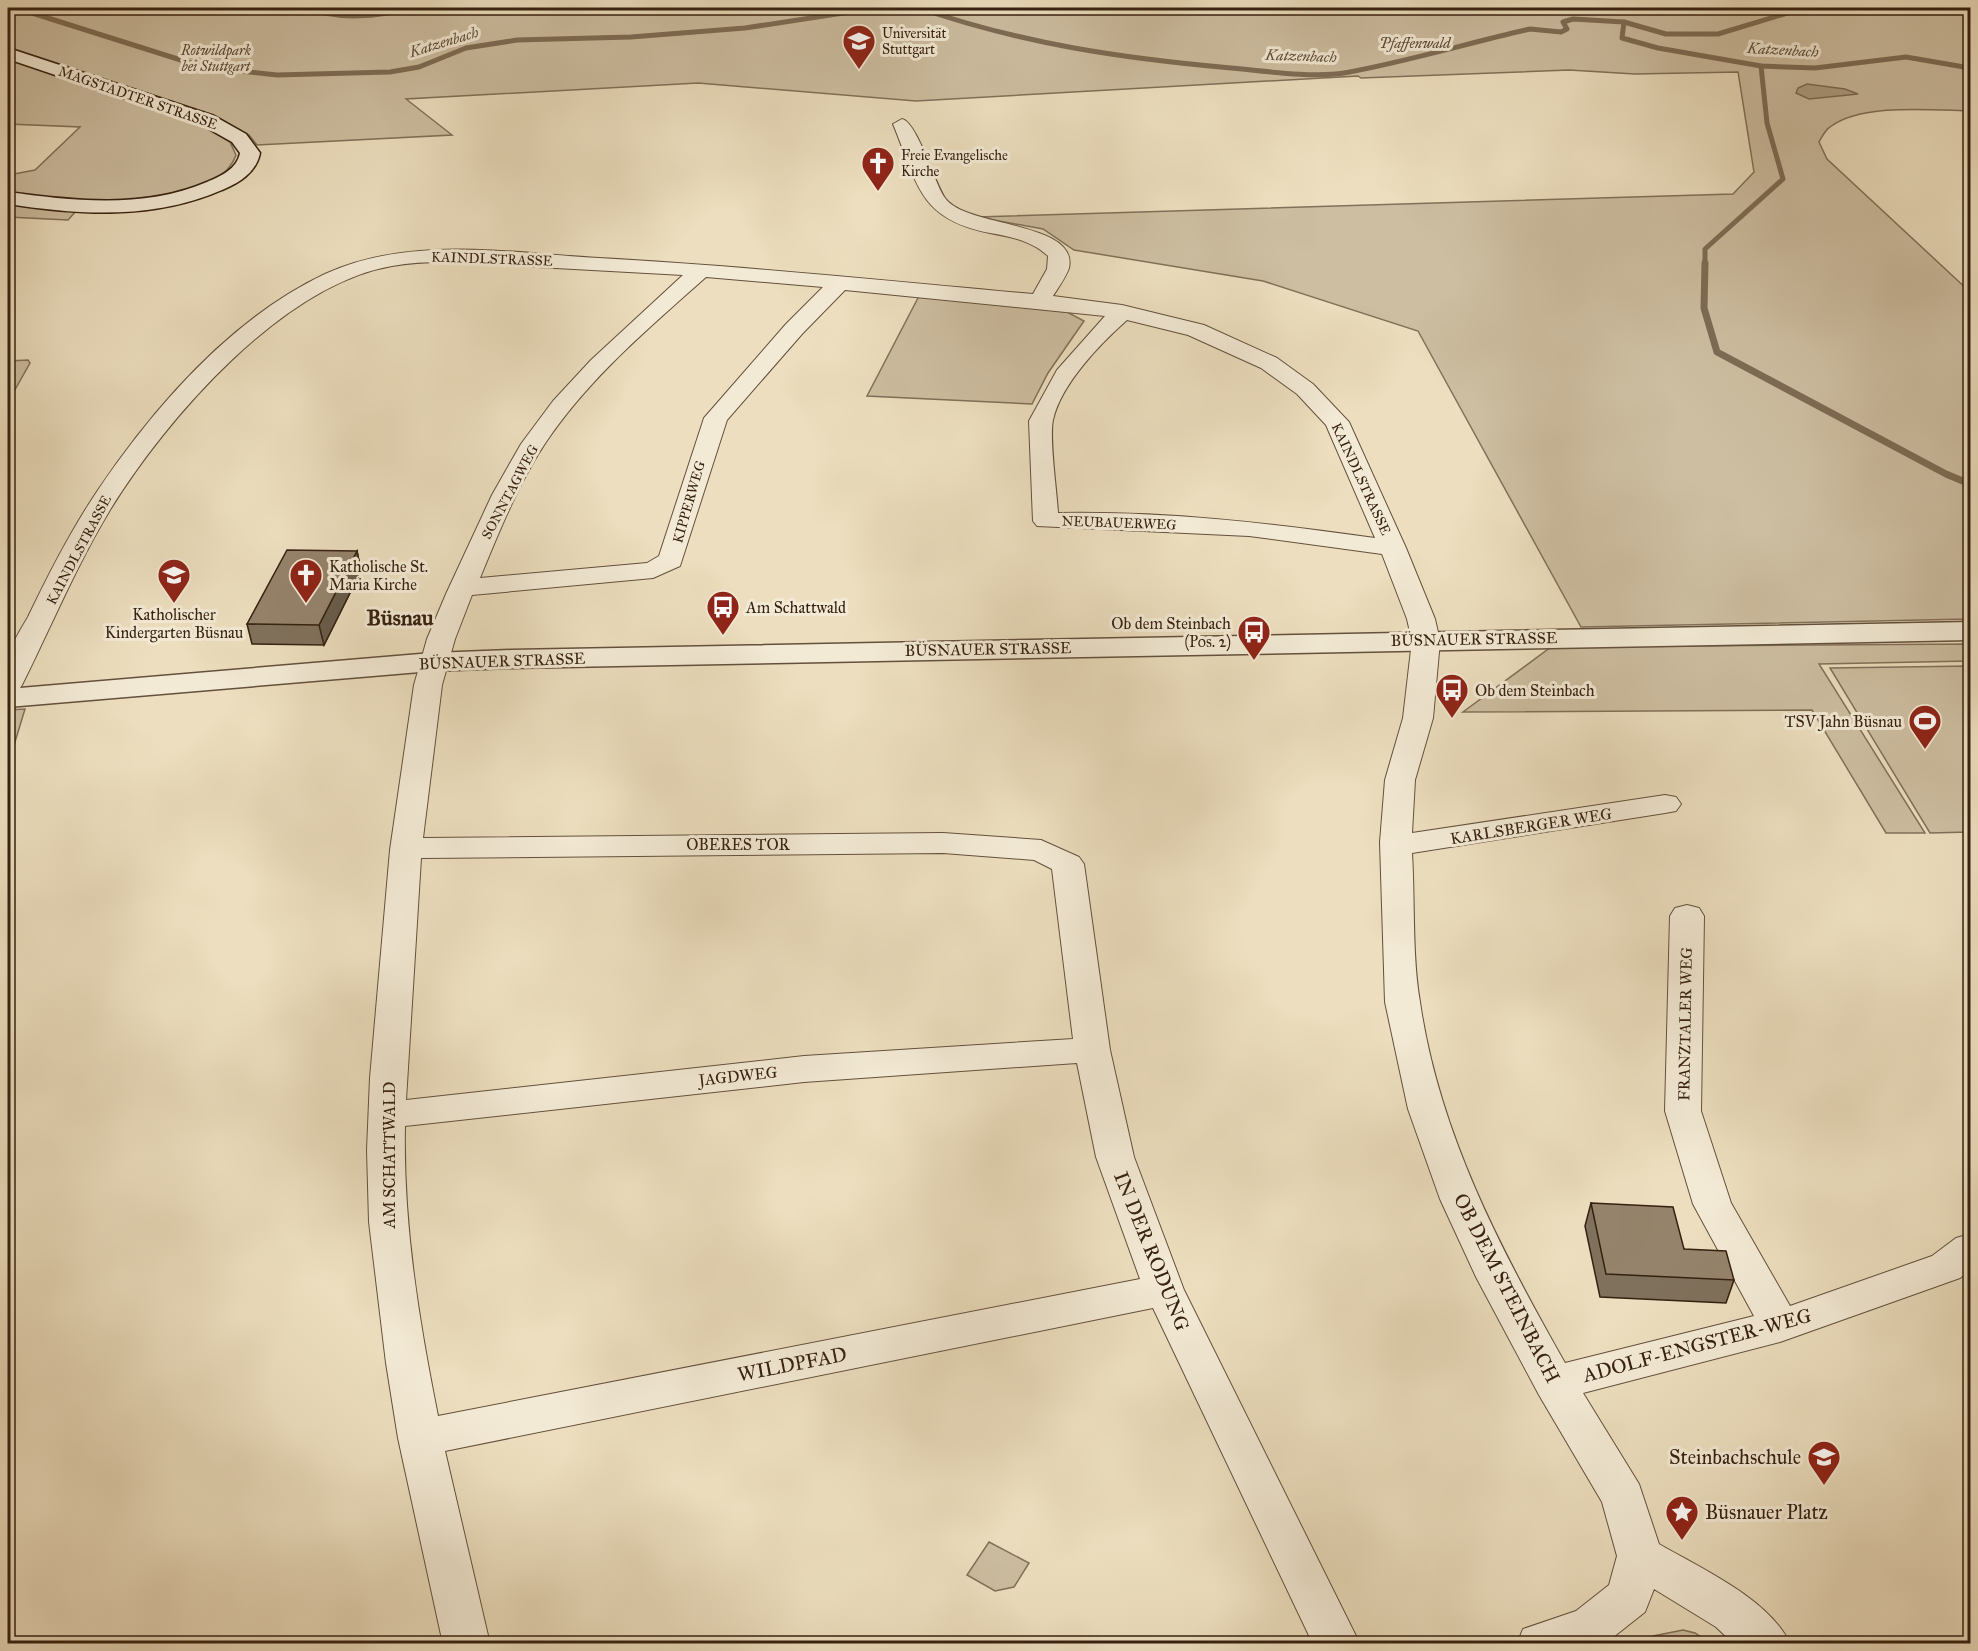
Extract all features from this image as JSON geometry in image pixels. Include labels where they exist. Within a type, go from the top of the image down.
[{"type":"street","name":"MAGSTADTER STRASSE","points":[[8,53],[207,120],[239,138],[250,153],[246,165],[231,178],[196,193],[164,201],[85,207],[8,198]]},
{"type":"street","points":[[902,124],[942,207],[957,217],[1027,235],[1051,245],[1059,255],[1058,269],[1040,301]]},
{"type":"street","name":"KAINDLSTRASSE","points":[[8,685],[96,513],[136,452],[184,397],[240,342],[317,288],[373,264],[437,255],[701,270],[1040,301],[1122,312],[1196,330],[1269,363],[1305,389],[1337,422],[1393,548],[1421,619],[1426,640]]},
{"type":"street","name":"SONNTAGWEG","points":[[432,662],[462,588],[508,487],[543,429],[581,381],[701,270]]},
{"type":"street","name":"KIPPERWEG","points":[[462,588],[653,570],[671,560],[716,418],[794,329],[840,282]]},
{"type":"street","name":"NEUBAUERWEG","points":[[1122,312],[1090,341],[1064,377],[1041,421],[1046,521],[1112,520],[1249,528],[1393,548]]},
{"type":"street","name":"BÜSNAUER STRASSE","points":[[8,698],[432,662],[1426,640],[1971,631]]},
{"type":"street","name":"OB DEM STEINBACH","points":[[1426,640],[1418,718],[1400,780],[1396,842],[1402,1002],[1426,1109],[1459,1199],[1496,1277],[1554,1383],[1623,1497],[1640,1556]]},
{"type":"street","name":"AM SCHATTWALD","points":[[432,662],[406,850],[386,1115],[389,1226],[398,1314],[420,1438],[466,1644]]},
{"type":"street","name":"KARLSBERGER WEG","points":[[1396,842],[1423,843],[1665,804]]},
{"type":"street","name":"OBERES TOR","points":[[406,850],[440,846],[943,843],[1041,850],[1068,864]]},
{"type":"street","name":"IN DER RODUNG","points":[[1068,864],[1092,1050],[1115,1157],[1164,1290],[1337,1644]]},
{"type":"street","name":"FRANZTALER WEG","points":[[1687,916],[1683,1111],[1712,1204],[1780,1326]]},
{"type":"street","name":"JAGDWEG","points":[[386,1115],[804,1069],[1092,1050]]},
{"type":"street","name":"ADOLF-ENGSTER-WEG","points":[[1554,1383],[1780,1326],[1946,1267],[1971,1249]]},
{"type":"street","name":"WILDPFAD","points":[[420,1438],[1164,1290]]},
{"type":"street","points":[[1540,1644],[1591,1627],[1629,1597],[1640,1556],[1732,1612],[1767,1644]]},
{"type":"green space","points":[[8,8],[1970,8],[1970,111],[1917,109],[1860,114],[1843,119],[1830,127],[1819,142],[1827,159],[1970,292],[1970,619],[1581,627],[1418,331],[1263,281],[1074,250],[1043,229],[977,217],[1733,194],[1754,172],[1738,72],[1635,74],[1569,70],[1361,78],[1358,76],[916,101],[698,83],[406,99],[452,135],[257,145],[249,135],[214,115],[8,47]]},
{"type":"green space","points":[[8,59],[198,123],[230,142],[236,155],[222,174],[198,188],[167,196],[96,200],[8,192],[8,175],[35,170],[80,127],[8,124]]},
{"type":"green space","points":[[8,204],[76,211],[68,220],[8,217]]},
{"type":"green space","points":[[919,296],[1067,312],[1084,321],[1048,373],[1032,404],[867,396]]},
{"type":"green space","points":[[28,360],[30,363],[8,402],[8,361]]},
{"type":"green space","points":[[1970,644],[1970,661],[1819,664],[1925,833],[1886,833],[1812,710],[1463,712],[1551,647]]},
{"type":"green space","name":"TSV Jahn Büsnau","points":[[1970,666],[1970,832],[1930,833],[1830,668]]},
{"type":"green space","points":[[25,709],[8,765],[8,710]]},
{"type":"green space","points":[[989,1542],[1029,1563],[1014,1587],[995,1591],[967,1575]]},
{"type":"green space","points":[[1683,1630],[1695,1633],[1710,1643],[1642,1643],[1653,1636]]},
{"type":"shaded area","points":[[1807,84],[1845,89],[1858,94],[1809,99],[1796,93],[1798,88]]},
{"type":"building","points":[[287,550],[357,551],[319,625],[247,624]]},
{"type":"building","points":[[1591,1203],[1673,1207],[1684,1249],[1726,1251],[1734,1280],[1606,1274]]},
{"type":"waterway","name":"Katzenbach","points":[[30,8],[32,13],[203,67],[277,75],[390,72],[419,67],[466,48],[517,40],[631,37],[745,28],[876,8]]},
{"type":"waterway","points":[[307,8],[346,16],[413,8]]},
{"type":"waterway","name":"Katzenbach","points":[[919,8],[996,31],[1073,48],[1150,59],[1303,74],[1344,73],[1367,69],[1530,29],[1561,32],[1567,29],[1563,22],[1573,19],[1624,22]]},
{"type":"waterway","points":[[1624,22],[1666,34],[1718,34],[1804,8]]},
{"type":"waterway","name":"Katzenbach","points":[[1624,22],[1622,38],[1658,48],[1761,66]]},
{"type":"waterway","name":"Katzenbach","points":[[1761,66],[1815,68],[1906,57],[1970,68]]},
{"type":"waterway","points":[[1705,263],[1705,249],[1783,179],[1767,123],[1761,66]]},
{"type":"waterway","points":[[1705,263],[1704,308],[1717,352],[1946,474],[1970,484]]},
{"type":"place","name":"Universität Stuttgart","points":[[859,70]]},
{"type":"place","name":"Freie Evangelische Kirche","points":[[878,192]]},
{"type":"place","name":"Katholischer Kindergarten Büsnau","points":[[174,604]]},
{"type":"place","name":"Katholische St. Maria Kirche","points":[[306,604]]},
{"type":"place","name":"Am Schattwald","points":[[723,636]]},
{"type":"place","name":"Ob dem Steinbach (Pos. 2)","points":[[1254,661]]},
{"type":"place","name":"Ob dem Steinbach","points":[[1452,719]]},
{"type":"place","name":"TSV Jahn Büsnau","points":[[1925,750]]},
{"type":"place","name":"Steinbachschule","points":[[1824,1486]]},
{"type":"place","name":"Büsnauer Platz","points":[[1682,1541]]},
{"type":"district","name":"Büsnau","points":[[400,617]]},
{"type":"park label","name":"Pfaffenwald","points":[[1415,43]]},
{"type":"park label","name":"Rotwildpark bei Stuttgart","points":[[216,58]]}]
